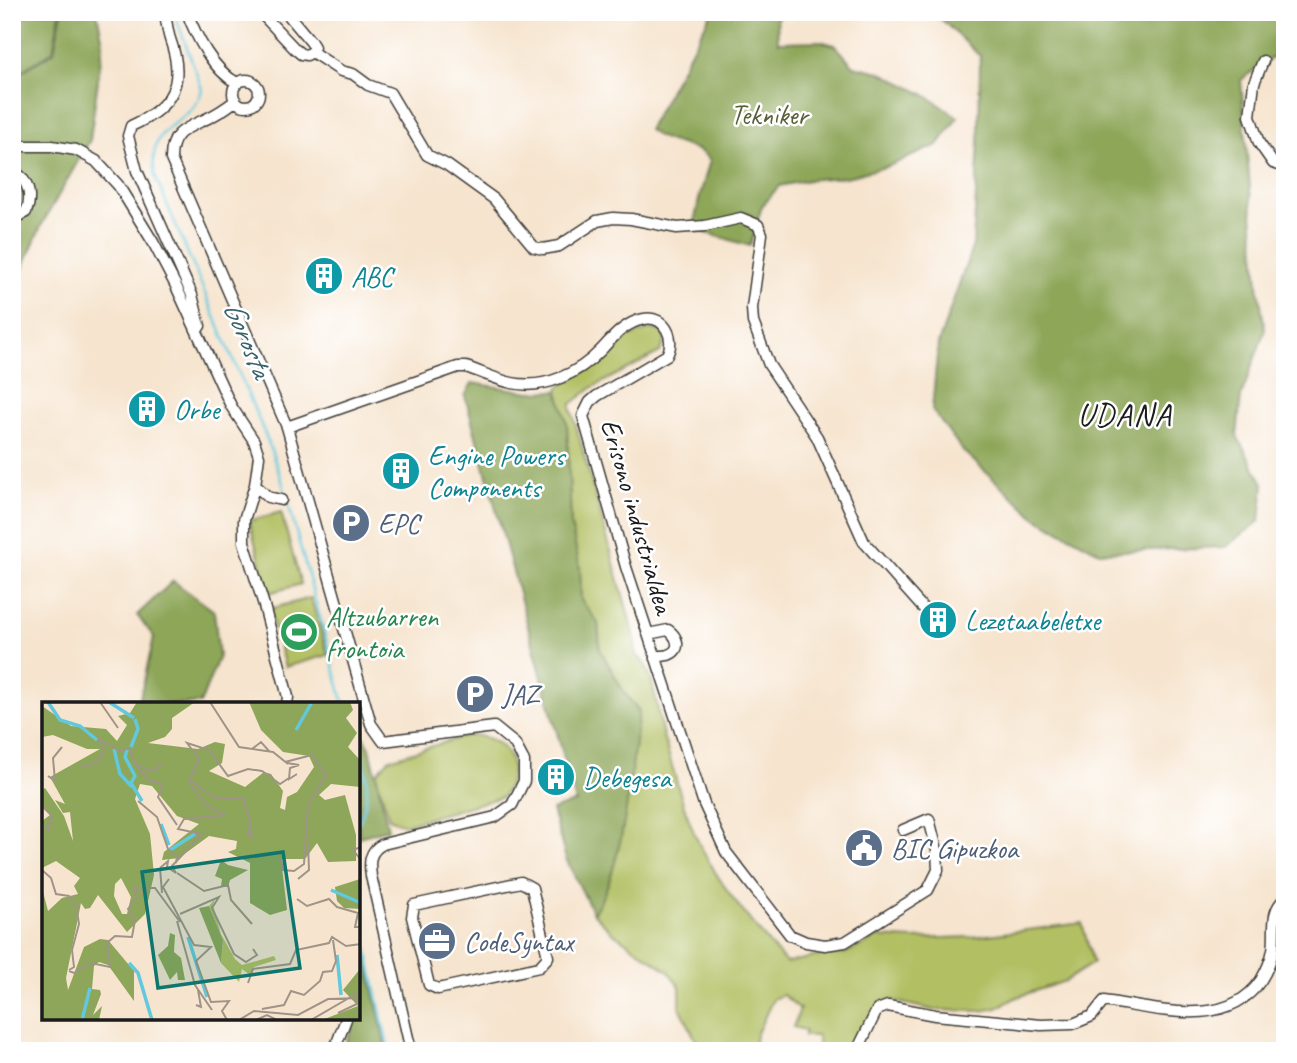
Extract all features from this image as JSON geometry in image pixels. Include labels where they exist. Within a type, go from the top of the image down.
[{"type":"street","points":[[164,12],[169,37],[175,50],[177,78],[164,107],[131,126],[128,136],[137,171],[192,295],[200,320],[201,337]]},
{"type":"street","points":[[187,12],[198,35],[225,76],[237,83],[250,80],[256,83],[260,92],[253,104],[244,106],[235,101],[233,92],[237,83]]},
{"type":"street","points":[[260,12],[301,54],[307,55],[314,47],[286,12]]},
{"type":"street","points":[[312,52],[341,71],[353,74],[368,85],[390,93],[427,155],[447,165],[495,199],[534,247],[543,249],[559,246],[597,221],[613,218],[677,228],[705,226],[741,218],[758,225],[762,234],[752,308],[753,322],[769,365],[817,437],[864,542],[922,607]]},
{"type":"street","points":[[1262,61],[1254,83],[1250,116],[1259,143],[1273,163],[1285,167]]},
{"type":"street","points":[[235,101],[178,134],[171,149],[171,159],[287,427],[371,724],[383,741],[494,727],[515,744],[524,761],[524,781],[512,805],[495,817],[383,844],[376,847],[370,859],[371,876],[411,1051]]},
{"type":"street","points":[[12,146],[52,146],[76,150],[96,161],[118,185],[153,242],[201,337],[231,406],[254,441],[259,456],[243,533],[283,676],[287,702]]},
{"type":"street","points":[[12,170],[17,172],[30,195],[26,212],[19,216],[12,215]]},
{"type":"street","name":"Erisono industrialdea","points":[[287,427],[458,367],[466,367],[512,383],[548,382],[575,371],[629,325],[643,319],[658,321],[667,328],[670,335],[667,355],[597,396],[586,408],[583,416],[598,474],[653,652],[671,654],[677,647],[675,634],[668,630],[648,634]]},
{"type":"street","points":[[255,485],[268,497],[281,500]]},
{"type":"street","points":[[653,652],[705,804],[726,852],[790,935],[806,942],[825,945],[845,942],[928,890],[938,870],[937,850],[929,819],[903,830]]},
{"type":"street","points":[[521,882],[532,888],[548,957],[539,967],[438,989],[429,985],[419,947],[412,917],[414,905],[521,882]]},
{"type":"street","points":[[857,1051],[877,1010],[888,1006],[935,1015],[1041,1025],[1073,1024],[1091,1016],[1104,1001],[1139,1009],[1220,1010],[1248,996],[1268,968],[1273,950],[1275,911],[1285,899]]},
{"type":"street","points":[[334,1051],[345,1021]]},
{"type":"green space","points":[[12,12],[60,12],[53,51],[12,77]]},
{"type":"green space","points":[[62,12],[97,12],[103,43],[90,140],[41,226],[12,293],[12,78],[54,52]]},
{"type":"green space","name":"Tekniker","points":[[712,12],[777,12],[778,42],[820,41],[835,45],[854,66],[880,72],[924,94],[958,117],[938,145],[889,166],[846,177],[814,179],[779,186],[762,206],[750,246],[693,229],[710,160],[697,150],[664,139],[648,130]]},
{"type":"green space","points":[[929,12],[1285,12],[1285,64],[1272,58],[1241,80],[1258,285],[1265,330],[1241,397],[1237,436],[1264,485],[1260,521],[1225,547],[1099,552],[1036,518],[963,451],[932,410],[938,344],[973,245],[979,141],[980,56],[944,22]]},
{"type":"green space","points":[[651,329],[661,331],[665,340],[660,352],[593,387],[571,404],[571,408],[634,635],[636,655],[642,661],[651,681],[685,810],[696,838],[731,896],[786,963],[845,953],[879,937],[972,937],[1082,923],[1093,963],[1065,981],[1017,997],[997,1008],[981,1011],[933,1010],[889,1000],[879,1004],[852,1051],[819,1051],[817,1036],[804,1036],[805,1030],[793,1027],[800,1009],[783,995],[773,999],[756,1035],[755,1041],[761,1051],[701,1051],[680,1007],[680,987],[668,971],[612,932],[593,913],[601,901],[639,711],[625,694],[600,650],[598,623],[581,600],[580,569],[571,525],[567,424],[558,391],[559,387],[614,351],[623,339]]},
{"type":"green space","points":[[472,383],[530,392],[558,391],[567,424],[571,525],[580,569],[581,600],[598,623],[600,650],[625,694],[639,711],[620,845],[604,894],[593,913],[566,859],[552,810],[576,802],[465,396]]},
{"type":"green space","points":[[281,512],[301,584],[269,593],[249,521]]},
{"type":"green space","points":[[173,581],[214,611],[219,656],[201,702],[135,702],[140,698],[154,637],[137,615]]},
{"type":"green space","name":"Altzubarren frontoia","points":[[311,598],[328,655],[285,667],[269,609]]},
{"type":"green space","points":[[360,730],[370,747],[388,829],[360,837]]},
{"type":"green space","points":[[469,735],[493,741],[508,754],[511,774],[502,797],[404,825],[389,818],[376,774],[389,759]]},
{"type":"green space","points":[[360,930],[387,1051],[342,1051],[352,1029],[352,1021],[360,1021]]},
{"type":"waterway","name":"Gorosta","points":[[174,12],[202,89],[197,102],[163,133],[157,143],[154,157],[155,176],[267,439],[282,481],[343,702]]},
{"type":"waterway","name":"Gorosta","points":[[360,750],[367,784],[360,820]]},
{"type":"waterway","name":"Gorosta","points":[[360,917],[389,1051]]},
{"type":"place","name":"ABC","points":[[324,276]]},
{"type":"place","name":"Orbe","points":[[147,409]]},
{"type":"place","name":"Engine Powers Components","points":[[401,471]]},
{"type":"place","name":"EPC","points":[[351,523]]},
{"type":"place","name":"Lezetaabeletxe","points":[[938,620]]},
{"type":"place","name":"Altzubarren frontoia","points":[[299,632]]},
{"type":"place","name":"JAZ","points":[[475,694]]},
{"type":"place","name":"Debegesa","points":[[556,777]]},
{"type":"place","name":"BIC Gipuzkoa","points":[[864,848]]},
{"type":"place","name":"CodeSyntax","points":[[437,941]]},
{"type":"district","name":"UDANA","points":[[1125,414]]}]
